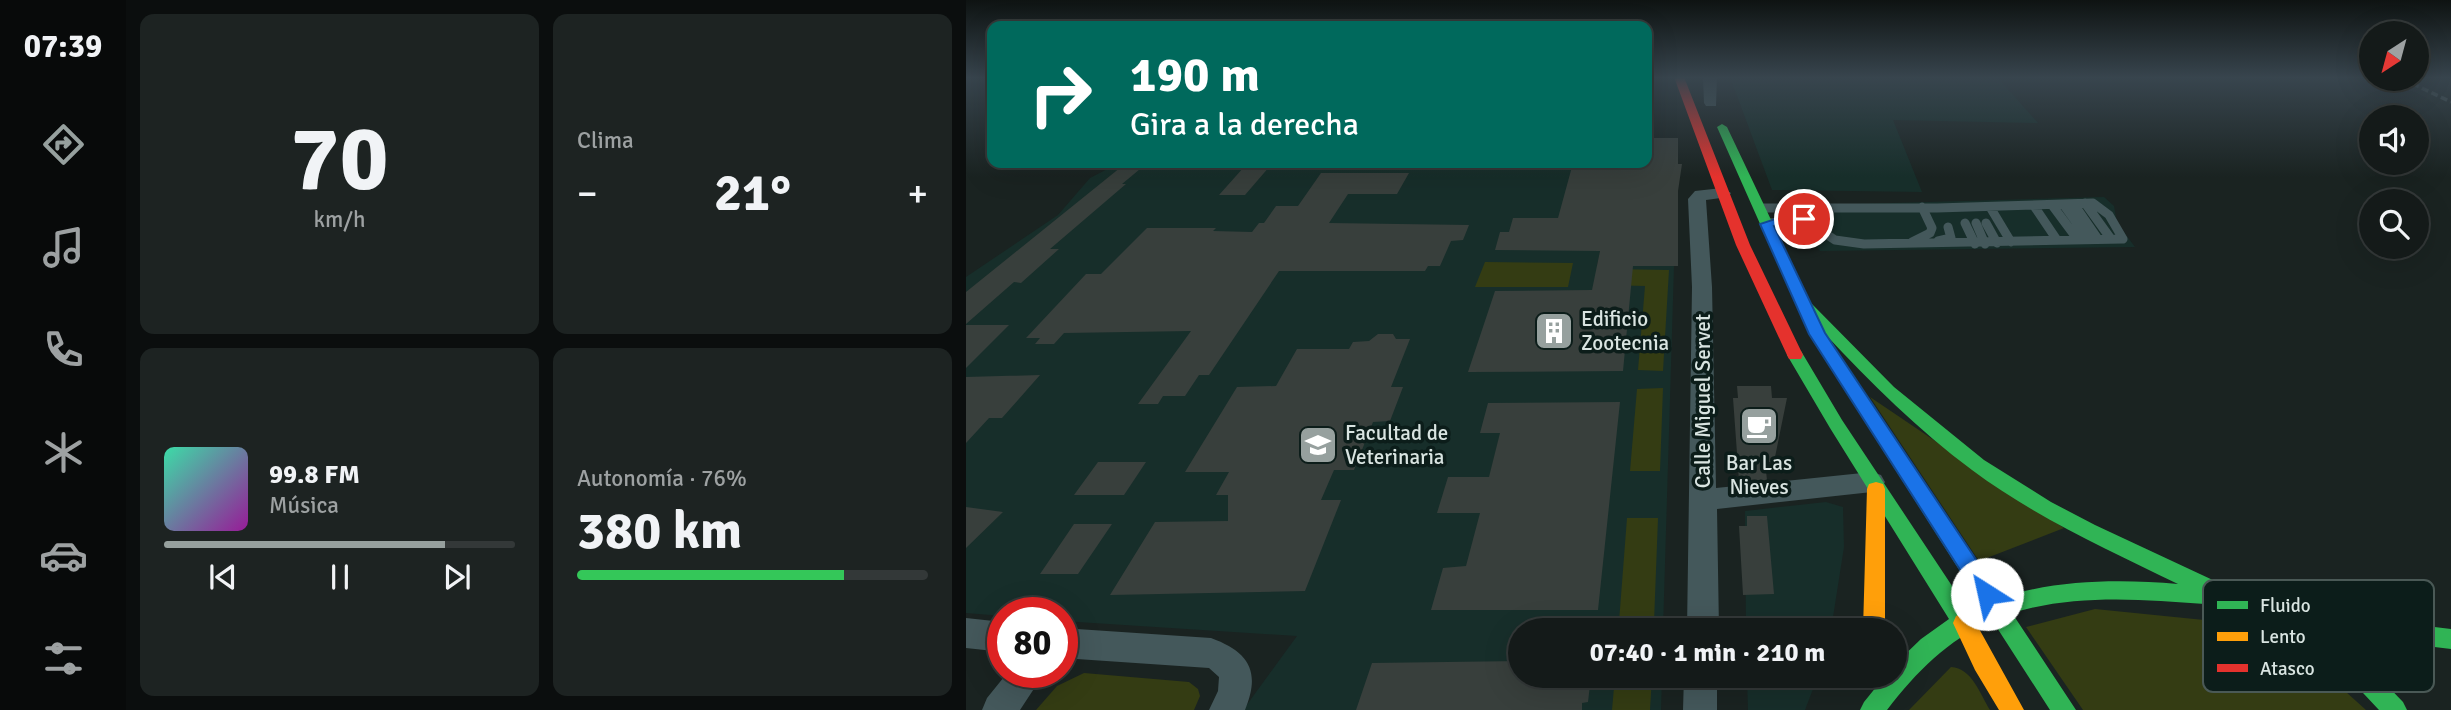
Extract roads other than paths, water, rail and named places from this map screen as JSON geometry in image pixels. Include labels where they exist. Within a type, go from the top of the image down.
[{"type":"main road","points":[[1692,110],[1722,193],[1767,301],[1803,369],[1874,485],[1895,512],[1964,623],[1983,662],[2012,710]]},
{"type":"main road","points":[[1714,110],[1817,334],[2064,710]]},
{"type":"main road","points":[[1806,306],[1858,364],[1892,396],[1946,440],[2010,486],[2081,526],[2203,585]]},
{"type":"main road","points":[[1874,485],[1877,594],[1875,618]]},
{"type":"main road","points":[[1872,710],[1917,657],[1938,639],[1996,607],[2029,596],[2088,589],[2138,589],[2203,595]]},
{"type":"main road","points":[[1862,710],[1866,688]]},
{"type":"main road","points":[[2379,692],[2395,710]]},
{"type":"street","points":[[1689,110],[1698,125]]},
{"type":"street","name":"Calle Miguel Servet","points":[[1703,618],[1702,287],[1698,214],[1699,196],[1722,193]]},
{"type":"street","points":[[1703,500],[1874,485]]},
{"type":"street","points":[[966,633],[987,635]]},
{"type":"street","points":[[1078,644],[1211,653],[1224,658],[1232,665],[1236,690],[1226,710]]},
{"type":"street","points":[[999,710],[1016,688]]},
{"type":"street","points":[[1700,710],[1701,688]]},
{"type":"lane","points":[[1759,208],[1922,207],[1939,212],[1972,215],[1990,207],[2085,203],[2111,239],[1937,246],[1838,242],[1829,238],[1815,225],[1798,218],[1766,224]]},
{"type":"lane","points":[[2063,204],[2083,239]]},
{"type":"lane","points":[[2074,204],[2098,239]]},
{"type":"lane","points":[[2052,205],[2083,239]]},
{"type":"lane","points":[[2034,206],[2057,240]]},
{"type":"lane","points":[[1910,244],[1931,231],[1922,207]]},
{"type":"lane","points":[[1990,207],[2011,242]]},
{"type":"lane","points":[[1972,215],[1997,243]]},
{"type":"lane","points":[[1972,215],[1985,244]]},
{"type":"lane","points":[[1972,215],[1975,244]]},
{"type":"lane","points":[[1925,244],[1951,238],[1948,228]]},
{"type":"place","name":"Edificio Zootecnia","points":[[1554,331]]},
{"type":"place","name":"Bar Las Nieves","points":[[1759,426]]},
{"type":"place","name":"Facultad de Veterinaria","points":[[1318,445]]}]
